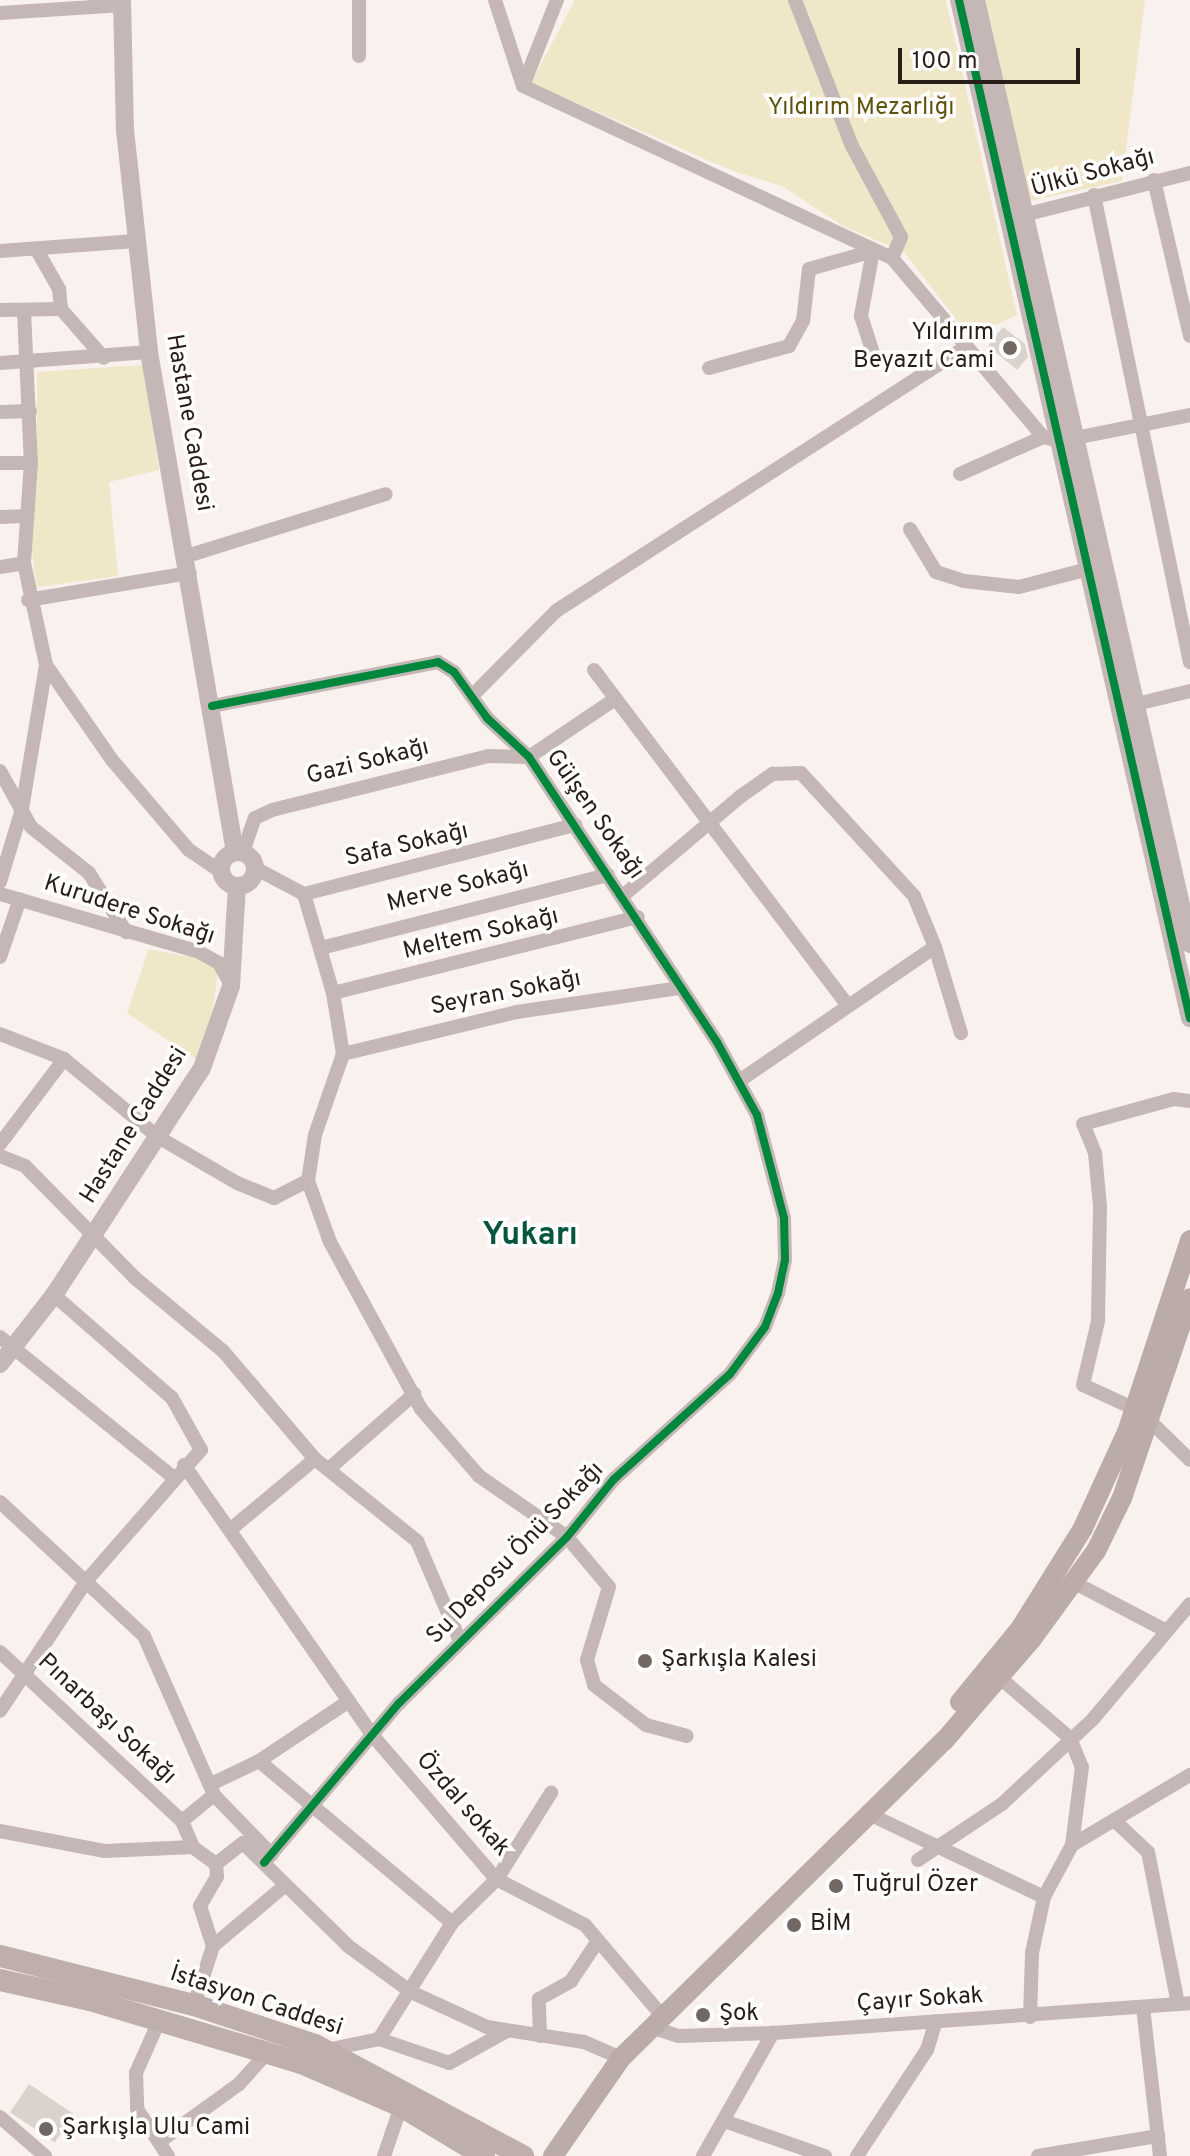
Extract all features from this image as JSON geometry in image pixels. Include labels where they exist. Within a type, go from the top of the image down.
[{"type":"main road","points":[[553,2156],[621,2058],[871,1815],[999,1677],[1073,1582],[1122,1498],[1190,1240]]},
{"type":"main road","points":[[871,1815],[1020,1629],[1083,1528],[1143,1415],[1190,1298]]},
{"type":"main road","name":"İstasyon Caddesi","points":[[0,1956],[194,2005],[326,2050],[523,2156]]},
{"type":"main road","name":"İstasyon Caddesi","points":[[0,1980],[267,2053],[401,2106],[484,2156]]},
{"type":"street","points":[[359,0],[359,56]]},
{"type":"street","points":[[495,0],[523,86],[892,258],[967,346],[1060,438],[1127,707],[1190,1018]]},
{"type":"street","points":[[523,86],[557,0]]},
{"type":"street","points":[[795,0],[852,146],[901,237],[892,258]]},
{"type":"street","points":[[959,0],[1016,217]]},
{"type":"street","points":[[976,0],[1016,217],[1088,569],[1190,944]]},
{"type":"street","points":[[0,13],[122,2]]},
{"type":"street","name":"Hastane Caddesi","points":[[122,2],[136,241],[149,352],[239,852]]},
{"type":"street","name":"Ülkü Sokağı","points":[[1016,217],[1190,173]]},
{"type":"street","points":[[1154,180],[1190,336]]},
{"type":"street","points":[[1094,195],[1137,424],[1190,662]]},
{"type":"street","points":[[0,251],[38,252],[136,241]]},
{"type":"street","points":[[873,251],[861,316],[874,356]]},
{"type":"street","points":[[709,368],[789,346],[803,321],[809,269],[873,251]]},
{"type":"street","points":[[38,252],[59,289],[61,309],[104,358]]},
{"type":"street","points":[[0,310],[61,309]]},
{"type":"street","points":[[24,311],[29,364],[31,463],[24,563],[28,600],[46,665],[112,760],[180,839],[237,886],[252,879],[255,868]]},
{"type":"street","points":[[473,695],[556,611],[967,346]]},
{"type":"street","points":[[0,363],[29,364],[149,352]]},
{"type":"street","points":[[0,412],[30,411]]},
{"type":"street","points":[[960,474],[1060,438],[1190,415]]},
{"type":"street","points":[[0,463],[31,463]]},
{"type":"street","points":[[28,600],[189,564],[386,494]]},
{"type":"street","points":[[0,517],[25,516]]},
{"type":"street","points":[[910,529],[936,572],[964,581],[1019,587],[1088,569]]},
{"type":"street","points":[[0,567],[24,563]]},
{"type":"street","name":"Gülşen Sokağı","points":[[212,706],[438,662],[473,695],[529,757],[608,875],[625,894],[680,988],[717,1042]]},
{"type":"street","points":[[0,882],[22,809],[46,665]]},
{"type":"street","points":[[594,670],[708,827],[848,1006]]},
{"type":"street","points":[[1127,707],[1190,691]]},
{"type":"street","points":[[529,757],[615,699]]},
{"type":"street","name":"Gazi Sokağı","points":[[239,852],[255,818],[272,810],[488,756],[529,757]]},
{"type":"street","points":[[0,771],[31,827],[89,873],[126,932]]},
{"type":"street","points":[[625,894],[773,774],[801,773],[914,896],[935,947],[961,1033]]},
{"type":"street","name":"Safa Sokağı","points":[[304,894],[575,825]]},
{"type":"street","points":[[222,872],[226,857],[239,852],[255,868],[304,894],[321,948],[333,993],[343,1054],[315,1135],[308,1181],[330,1242],[414,1394],[479,1476],[567,1537],[609,1587],[587,1660],[594,1685],[646,1725],[687,1736]]},
{"type":"street","name":"Merve Sokağı","points":[[321,948],[608,875]]},
{"type":"street","name":"Hastane Caddesi","points":[[0,1364],[7,1341],[54,1295],[202,1068],[231,986],[237,886]]},
{"type":"street","name":"Kurudere Sokağı","points":[[0,894],[199,952],[219,963],[231,986]]},
{"type":"street","points":[[0,957],[20,899]]},
{"type":"street","name":"Meltem Sokağı","points":[[333,993],[638,917]]},
{"type":"street","points":[[739,1081],[935,947]]},
{"type":"street","name":"Seyran Sokağı","points":[[343,1054],[517,1012],[680,988]]},
{"type":"street","points":[[0,1034],[64,1059],[158,1137],[196,1163],[274,1198],[308,1181]]},
{"type":"street","name":"Su Deposu Önü Sokağı","points":[[268,1859],[460,1641],[567,1537],[614,1479],[730,1374],[765,1327],[778,1293],[785,1260],[784,1218],[757,1115],[717,1042]]},
{"type":"street","points":[[0,1144],[64,1059]]},
{"type":"street","points":[[1190,1101],[1174,1099],[1083,1124],[1095,1153],[1100,1206],[1098,1321],[1083,1385],[1143,1415],[1190,1460]]},
{"type":"street","points":[[0,1156],[25,1166],[94,1236],[223,1351],[315,1459],[331,1467],[417,1541],[460,1641]]},
{"type":"street","points":[[0,1711],[87,1580],[173,1477],[201,1450],[172,1398],[54,1295]]},
{"type":"street","points":[[7,1341],[173,1477]]},
{"type":"street","points":[[331,1467],[414,1394]]},
{"type":"street","points":[[231,1529],[315,1459]]},
{"type":"street","name":"Özdal sokak","points":[[184,1465],[374,1737],[497,1879],[585,1925],[659,2023]]},
{"type":"street","points":[[0,1502],[144,1636],[212,1790],[268,1859],[283,1887],[411,1992],[507,2031],[584,2042],[621,2058]]},
{"type":"street","points":[[1073,1582],[1165,1630]]},
{"type":"street","points":[[918,1860],[1002,1804],[1070,1738],[1190,1604]]},
{"type":"street","name":"Pınarbaşı Sokağı","points":[[0,1652],[182,1821]]},
{"type":"street","points":[[999,1677],[1070,1738],[1082,1767],[1072,1845],[1044,1897],[1032,1953],[1030,2017]]},
{"type":"street","points":[[213,1946],[200,1906],[217,1877],[216,1864],[193,1847],[182,1821],[212,1790],[349,1701]]},
{"type":"street","points":[[259,1761],[452,1923]]},
{"type":"street","points":[[1072,1845],[1190,1775]]},
{"type":"street","points":[[379,2039],[452,1923],[497,1879],[551,1793]]},
{"type":"street","points":[[871,1815],[1044,1897]]},
{"type":"street","points":[[1114,1820],[1148,1852],[1184,2003]]},
{"type":"street","points":[[0,1831],[105,1851],[193,1847]]},
{"type":"street","points":[[216,1864],[243,1843],[268,1859]]},
{"type":"street","points":[[194,2005],[213,1946],[283,1887]]},
{"type":"street","points":[[540,2036],[539,1999],[571,1981],[598,1941]]},
{"type":"street","name":"Çayır Sokak","points":[[659,2023],[679,2036],[773,2033],[1030,2017],[1184,2003]]},
{"type":"street","points":[[1143,2007],[1160,2156]]},
{"type":"street","points":[[159,2021],[136,2073],[137,2109],[168,2156]]},
{"type":"street","points":[[857,2156],[927,2050],[936,2021]]},
{"type":"street","points":[[326,2050],[379,2039],[449,2063],[507,2031]]},
{"type":"street","points":[[703,2156],[773,2033]]},
{"type":"street","points":[[159,2142],[239,2084],[267,2053]]},
{"type":"street","points":[[384,2156],[401,2106]]},
{"type":"street","points":[[0,2117],[45,2156]]},
{"type":"street","points":[[724,2121],[825,2156]]},
{"type":"street","points":[[871,2135],[872,2156]]},
{"type":"street","points":[[1038,2156],[1158,2136]]},
{"type":"green space","name":"Yıldırım Mezarlığı","points":[[575,0],[946,0],[1017,315],[970,337],[904,252],[843,226],[782,186],[733,171],[531,83]]},
{"type":"green space","name":"Yıldırım Mezarlığı","points":[[980,0],[1145,0],[1122,181],[1020,203]]},
{"type":"green space","points":[[143,365],[159,470],[109,482],[118,576],[37,587],[28,523],[37,485],[37,372]]},
{"type":"green space","points":[[149,949],[219,963],[210,1031],[196,1059],[127,1013]]},
{"type":"building","name":"Yıldırım Beyazıt Cami","points":[[1003,327],[1025,344],[1028,357],[1017,370],[988,346]]},
{"type":"building","name":"Şarkışla Ulu Cami","points":[[29,2084],[74,2114],[55,2142],[10,2112]]},
{"type":"cycle path","points":[[959,0],[1190,1018]]},
{"type":"cycle path","points":[[212,706],[438,662],[454,672],[487,718],[529,757],[717,1042],[757,1115],[784,1218],[785,1260],[778,1293],[765,1327],[730,1374],[614,1479],[567,1537],[399,1703],[264,1863]]},
{"type":"place","name":"Yıldırım Beyazıt Cami","points":[[1010,348]]},
{"type":"place","name":"Şarkışla Kalesi","points":[[645,1661]]},
{"type":"place","name":"Tuğrul Özer","points":[[836,1886]]},
{"type":"place","name":"BİM","points":[[794,1925]]},
{"type":"place","name":"Şok","points":[[703,2015]]},
{"type":"place","name":"Şarkışla Ulu Cami","points":[[46,2129]]},
{"type":"district","name":"Yukarı","points":[[530,1236]]}]
